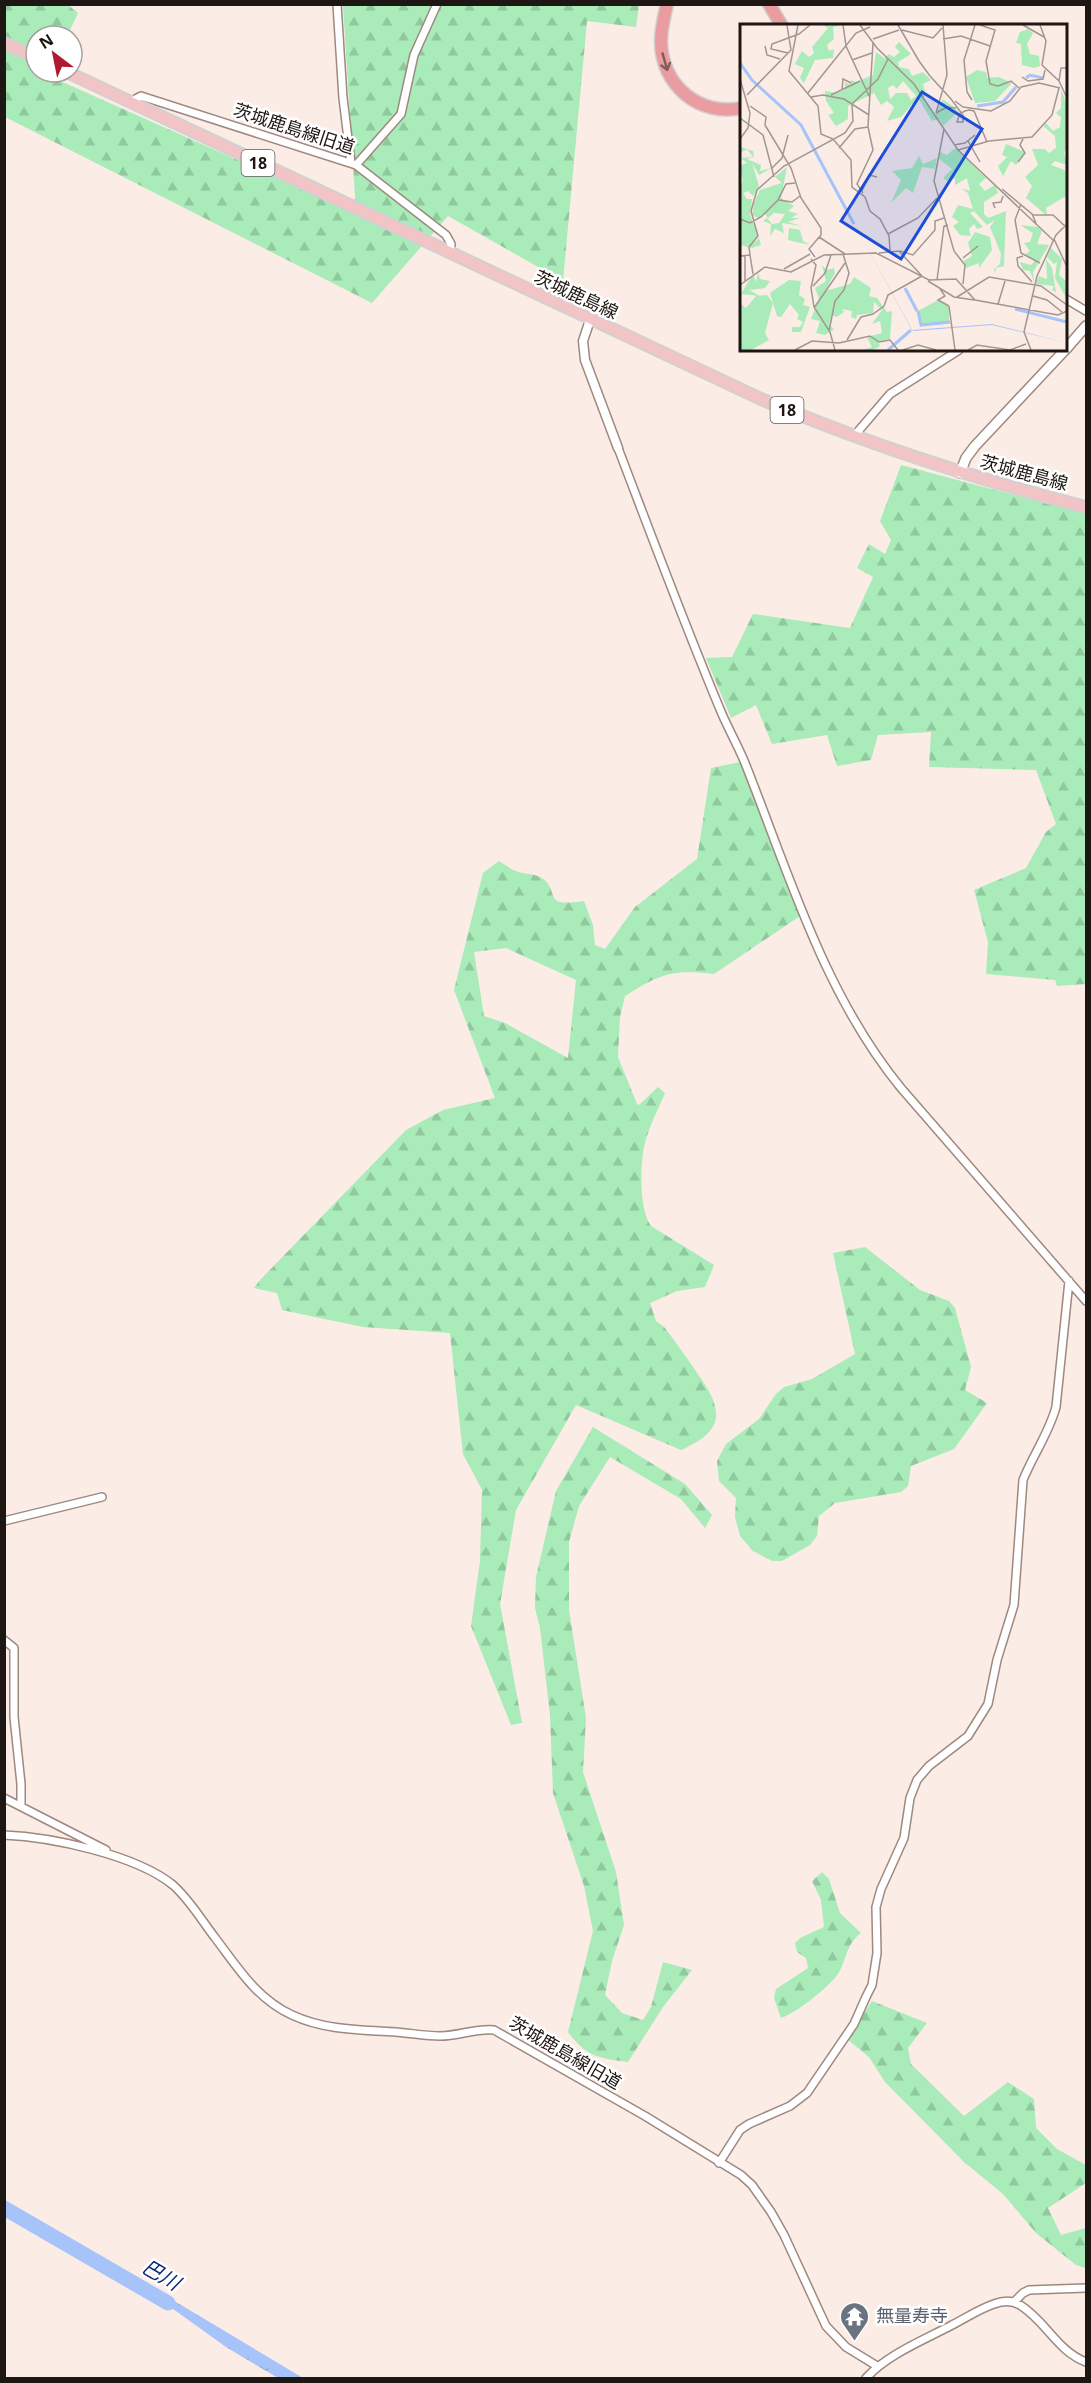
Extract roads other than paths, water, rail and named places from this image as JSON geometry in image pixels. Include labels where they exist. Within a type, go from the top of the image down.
[{"type":"highway","points":[[667,4],[661,42],[670,78],[683,93],[711,109],[726,111],[740,108]]},
{"type":"highway","points":[[769,4],[781,24]]},
{"type":"main road","points":[[4,43],[24,52]]},
{"type":"main road","name":"茨城鹿島線","points":[[84,80],[751,395],[854,436],[960,473],[1086,507]]},
{"type":"main road","points":[[1067,347],[1086,326]]},
{"type":"main road","points":[[960,473],[966,458],[975,446],[1063,351]]},
{"type":"street","points":[[337,4],[343,98],[353,164]]},
{"type":"street","points":[[353,164],[401,114],[414,55],[437,4]]},
{"type":"street","name":"茨城鹿島線旧道","points":[[130,102],[141,96],[353,164],[446,235],[451,243],[450,254]]},
{"type":"street","points":[[1067,300],[1086,311]]},
{"type":"street","points":[[590,320],[583,341],[583,352],[618,448],[669,584],[723,716],[745,762],[794,892],[832,978],[851,1014],[897,1083],[1086,1301]]},
{"type":"street","points":[[854,436],[890,394],[957,351]]},
{"type":"street","points":[[718,2163],[740,2130],[790,2106],[807,2092],[854,2024],[872,1984],[875,1970],[878,1953],[876,1907],[881,1889],[904,1838],[910,1798],[917,1779],[929,1766],[968,1736],[988,1704],[997,1660],[1014,1605],[1023,1480],[1051,1426],[1056,1407],[1069,1281]]},
{"type":"street","points":[[4,1521],[102,1497]]},
{"type":"street","points":[[4,1640],[14,1648],[14,1718],[21,1805]]},
{"type":"street","points":[[4,1798],[114,1855]]},
{"type":"street","name":"茨城鹿島線旧道","points":[[4,1835],[27,1836],[114,1855],[144,1867],[174,1887],[254,1989],[275,2006],[294,2016],[359,2032],[441,2036],[484,2028],[494,2030],[645,2116],[718,2163],[741,2175],[752,2185],[784,2235],[815,2306],[832,2335],[846,2348],[877,2366]]},
{"type":"street","points":[[1014,2302],[1029,2290],[1086,2288]]},
{"type":"street","points":[[866,2379],[877,2366],[996,2303],[1014,2302],[1032,2314],[1068,2352],[1086,2362]]},
{"type":"water","points":[[134,2281],[176,2302],[303,2378],[278,2378],[226,2347]]},
{"type":"waterway","name":"巴川","points":[[4,2208],[168,2303]]},
{"type":"place","name":"無量寿寺","points":[[855,2342]]}]
